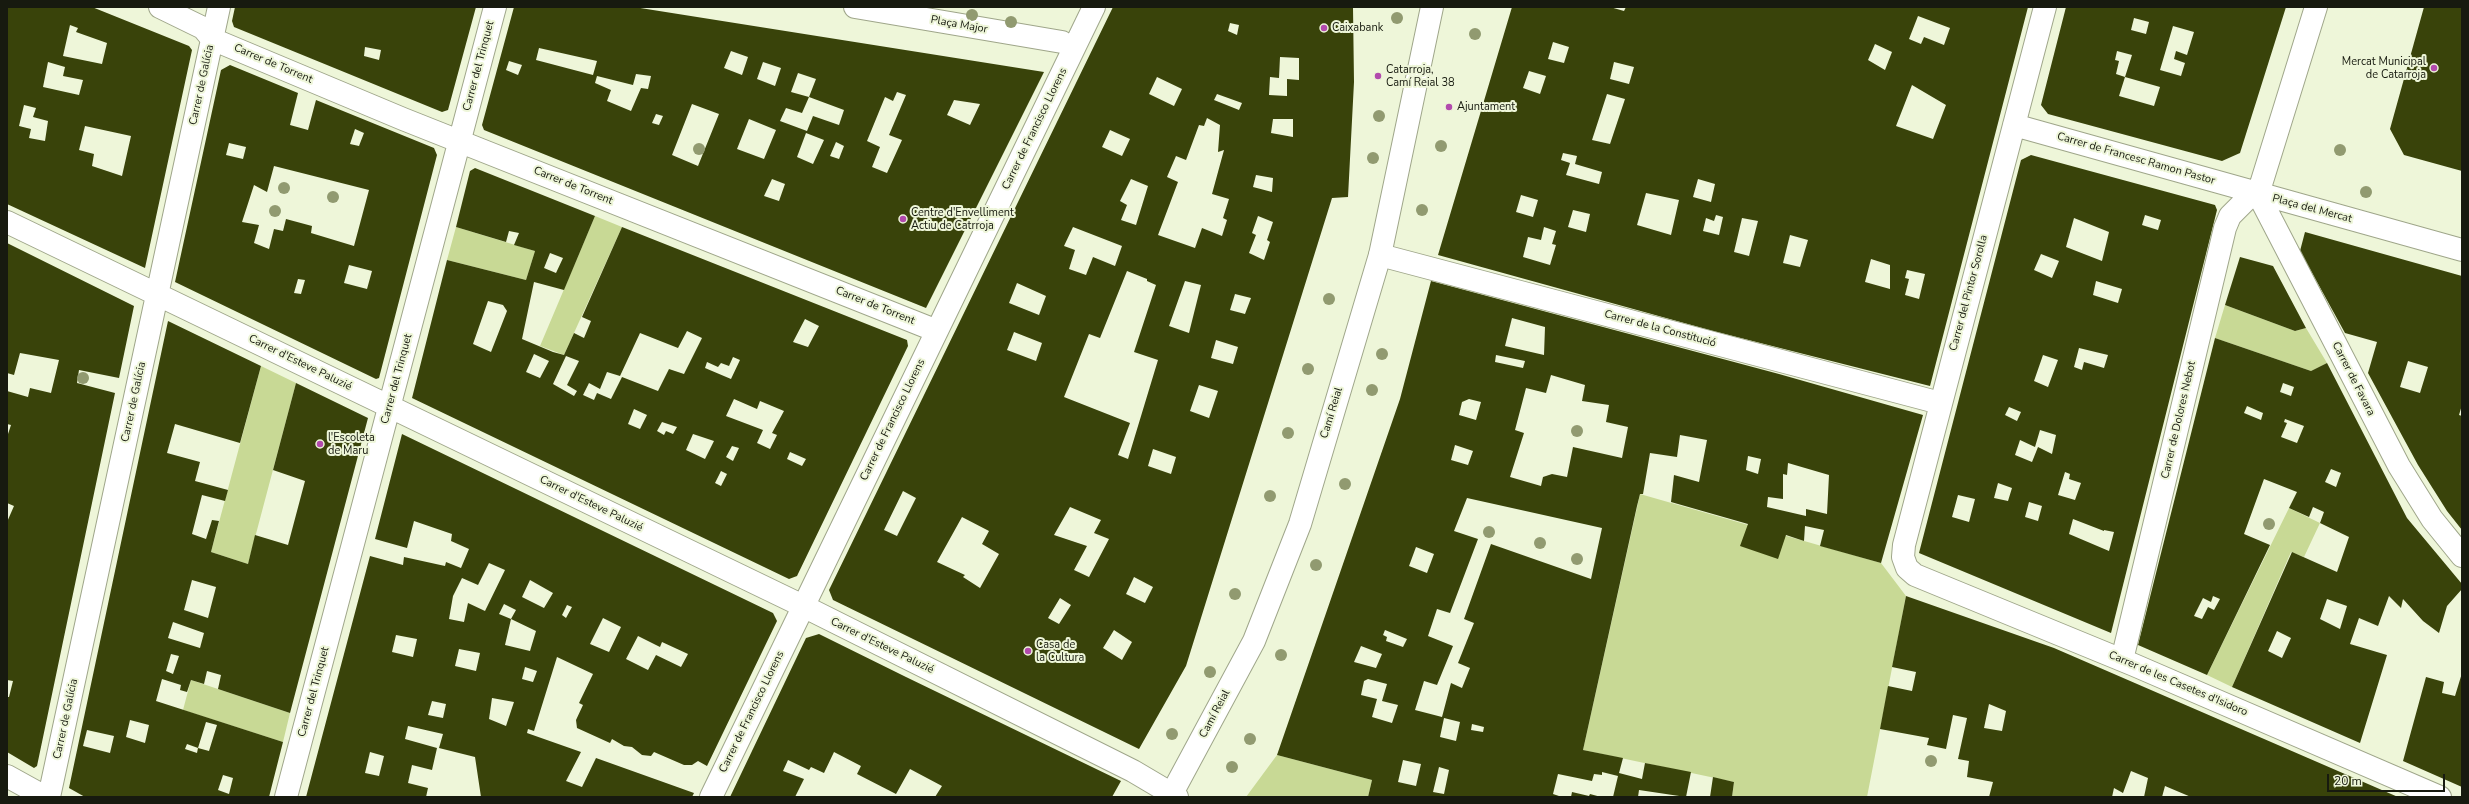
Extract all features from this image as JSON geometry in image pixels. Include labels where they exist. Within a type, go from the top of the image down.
[{"type":"street","name":"Carrer de Torrent","points":[[160,7],[203,28],[212,38],[459,141],[936,331]]},
{"type":"street","name":"Carrer de Galícia","points":[[49,797],[219,7]]},
{"type":"street","name":"Carrer del Trinquet","points":[[286,797],[495,7]]},
{"type":"street","name":"Plaça Major","points":[[855,7],[1069,43]]},
{"type":"street","points":[[1069,43],[1094,7]]},
{"type":"street","name":"Camí Reial","points":[[1173,796],[1254,641],[1300,524],[1380,255],[1432,7]]},
{"type":"street","name":"Carrer del Pintor Sorolla","points":[[1915,575],[1907,568],[1903,557],[1904,545],[2045,7]]},
{"type":"street","name":"Plaça del Mercat","points":[[2316,7],[2258,194],[2462,250]]},
{"type":"street","name":"Carrer de Francisco Llorens","points":[[711,797],[936,331],[1069,43]]},
{"type":"street","name":"Carrer de Francesc Ramon Pastor","points":[[2014,125],[2258,194]]},
{"type":"street","name":"Carrer de Favara","points":[[2258,194],[2399,466],[2432,519],[2462,556]]},
{"type":"street","name":"Carrer de Dolores Nebot","points":[[2122,660],[2225,228],[2236,209],[2246,200],[2258,194]]},
{"type":"street","name":"Carrer d'Esteve Paluzié","points":[[7,222],[803,606],[1133,771],[1173,796]]},
{"type":"street","name":"Carrer de la Constitució","points":[[1380,255],[1940,403]]},
{"type":"street","name":"Carrer de les Casetes d'Isidoro","points":[[1915,575],[2122,660],[2440,797]]},
{"type":"street","points":[[7,776],[45,797]]},
{"type":"green space","points":[[595,216],[622,227],[564,355],[540,346]]},
{"type":"green space","points":[[456,227],[535,251],[526,280],[447,260]]},
{"type":"green space","points":[[2225,305],[2295,331],[2306,328],[2327,363],[2311,371],[2215,338]]},
{"type":"green space","points":[[261,366],[296,383],[248,564],[211,552]]},
{"type":"green space","points":[[1640,494],[1881,563],[1906,596],[1867,797],[1732,797],[1734,782],[1583,750]]},
{"type":"green space","points":[[2289,508],[2320,523],[2304,557],[2291,552],[2232,687],[2207,675]]},
{"type":"green space","points":[[191,680],[290,713],[283,742],[183,710]]},
{"type":"green space","points":[[1277,755],[1372,780],[1368,797],[1246,797]]},
{"type":"building","points":[[7,7],[92,7],[189,46],[192,50],[145,268],[7,204]],"holes":[[[70,25],[78,28],[76,32],[107,43],[102,64],[63,56]],[[48,62],[65,67],[63,76],[83,80],[79,95],[43,87]],[[24,105],[36,108],[33,117],[48,121],[45,141],[29,138],[31,129],[19,126]],[[85,126],[131,136],[122,176],[92,166],[94,154],[79,150]]]},
{"type":"building","points":[[235,7],[476,7],[448,110],[442,112],[234,27],[232,21]],"holes":[[[365,47],[381,50],[379,60],[364,56]]]},
{"type":"building","points":[[514,7],[634,7],[1044,72],[926,308],[484,130],[482,125]],"holes":[[[539,48],[597,61],[593,75],[536,60]],[[731,51],[748,57],[742,75],[724,68]],[[509,61],[522,65],[518,75],[506,70]],[[763,62],[781,68],[775,86],[757,79]],[[798,73],[816,79],[809,97],[791,92]],[[636,74],[651,76],[648,89],[641,88],[631,111],[607,101],[611,90],[595,83],[597,76],[633,85]],[[897,92],[906,95],[889,135],[902,140],[887,173],[872,167],[880,147],[867,141],[885,97],[893,101]],[[809,97],[844,110],[839,125],[813,116],[807,131],[780,121],[786,108],[802,113]],[[954,100],[980,104],[970,125],[947,115]],[[692,104],[719,114],[698,166],[672,155]],[[656,114],[663,116],[659,125],[652,123]],[[749,119],[776,130],[764,159],[737,149]],[[806,133],[824,140],[813,164],[797,157]],[[836,142],[844,146],[839,159],[830,156]],[[772,179],[785,184],[779,201],[764,196]]]},
{"type":"building","points":[[1113,7],[1353,8],[1354,82],[1348,197],[1332,198],[1186,666],[1139,749],[833,600],[829,590]],"holes":[[[1230,23],[1239,25],[1237,35],[1228,31]],[[1280,57],[1299,58],[1299,80],[1287,79],[1287,96],[1269,95],[1270,77],[1279,78]],[[1157,77],[1182,89],[1174,106],[1149,94]],[[1217,94],[1242,103],[1239,110],[1214,100]],[[1207,118],[1220,125],[1218,152],[1224,150],[1212,194],[1229,199],[1223,218],[1227,220],[1222,236],[1202,228],[1195,248],[1158,235],[1178,182],[1167,177],[1176,156],[1186,160],[1199,125],[1204,126]],[[1273,119],[1293,119],[1293,137],[1271,133]],[[1110,130],[1130,139],[1122,156],[1102,147]],[[1256,175],[1273,178],[1272,192],[1253,187]],[[1131,179],[1148,186],[1136,225],[1121,220],[1127,205],[1120,201]],[[1258,216],[1273,222],[1267,240],[1270,242],[1264,260],[1249,253],[1256,235],[1252,233]],[[1073,227],[1122,246],[1115,266],[1093,257],[1086,275],[1069,269],[1075,250],[1064,246]],[[1127,271],[1147,279],[1147,281],[1156,285],[1134,352],[1158,360],[1128,459],[1118,455],[1130,423],[1064,397],[1089,334],[1100,338]],[[1185,281],[1201,285],[1189,333],[1169,326]],[[1017,283],[1046,296],[1039,315],[1009,303]],[[1235,294],[1251,298],[1245,314],[1230,310]],[[1014,332],[1042,343],[1036,361],[1007,350]],[[1216,340],[1238,347],[1233,364],[1211,358]],[[1199,385],[1218,391],[1209,418],[1190,411]],[[1153,449],[1176,457],[1171,474],[1148,466]],[[903,491],[916,498],[897,536],[884,530]],[[1070,507],[1101,520],[1094,533],[1109,539],[1089,577],[1074,570],[1087,546],[1054,535]],[[962,517],[989,531],[982,544],[999,554],[980,588],[963,577],[965,575],[937,562]],[[1134,577],[1153,587],[1145,603],[1126,594]],[[1060,598],[1071,605],[1059,624],[1048,618]],[[1114,630],[1132,642],[1122,660],[1103,648]]]},
{"type":"building","points":[[1512,7],[1610,7],[1624,11],[1626,7],[2028,7],[1930,386],[1713,331],[1438,255]],"holes":[[[1918,16],[1950,28],[1944,45],[1924,37],[1921,44],[1909,39]],[[1553,42],[1569,47],[1564,63],[1548,59]],[[1875,44],[1892,52],[1885,70],[1868,60]],[[1614,62],[1634,67],[1629,84],[1610,79]],[[1529,71],[1546,76],[1540,94],[1523,88]],[[1912,85],[1946,105],[1933,139],[1896,126]],[[1607,94],[1625,99],[1610,144],[1592,140]],[[1563,153],[1577,156],[1575,164],[1602,172],[1599,184],[1566,175],[1570,163],[1561,160]],[[1698,179],[1715,184],[1711,202],[1693,197]],[[1646,193],[1679,200],[1671,235],[1637,225]],[[1521,195],[1538,200],[1533,217],[1516,212]],[[1573,210],[1590,214],[1586,232],[1568,227]],[[1716,215],[1723,217],[1719,235],[1703,231],[1706,218],[1714,221]],[[1742,218],[1758,221],[1749,256],[1734,252]],[[1544,227],[1556,231],[1552,244],[1556,245],[1550,265],[1523,257],[1528,237],[1541,240]],[[1790,235],[1808,240],[1800,267],[1783,263]],[[1871,259],[1890,265],[1890,289],[1865,282]],[[1907,270],[1925,274],[1919,299],[1905,295],[1909,279],[1905,278]]]},
{"type":"building","points":[[2066,7],[2286,7],[2240,153],[2222,161],[2048,114],[2041,105]],"holes":[[[2134,18],[2149,22],[2146,34],[2131,30]],[[2173,26],[2194,32],[2187,55],[2176,51],[2174,59],[2185,63],[2181,76],[2160,70]],[[2117,51],[2132,55],[2125,77],[2116,74],[2119,61],[2115,60]],[[2125,77],[2160,87],[2154,106],[2119,96]]]},
{"type":"building","name":"Mercat Municipal de Catarroja","points":[[2424,7],[2462,7],[2462,171],[2404,155],[2390,129]]},
{"type":"building","points":[[230,65],[298,93],[290,125],[308,130],[316,100],[434,148],[437,155],[379,378],[376,379],[175,282],[221,70]],"holes":[[[355,129],[364,133],[359,146],[350,144]],[[229,143],[246,147],[243,159],[226,155]],[[274,166],[369,190],[354,246],[311,233],[312,226],[286,219],[283,231],[274,229],[269,249],[254,243],[259,225],[242,222],[254,185],[267,192]],[[349,265],[372,271],[367,289],[344,283]],[[298,279],[305,280],[301,294],[294,293]]]},
{"type":"building","points":[[2031,155],[2215,205],[2217,210],[2111,633],[1919,553],[2021,160]],"holes":[[[2145,215],[2161,220],[2158,230],[2142,225]],[[2074,218],[2109,232],[2102,261],[2066,247]],[[2041,254],[2059,261],[2052,278],[2034,270]],[[2096,281],[2122,289],[2118,303],[2093,295]],[[2079,348],[2108,355],[2104,368],[2084,362],[2082,370],[2074,367]],[[2043,355],[2058,360],[2048,387],[2034,381]],[[2009,407],[2021,412],[2017,421],[2005,415]],[[2040,430],[2056,435],[2052,454],[2038,447],[2032,462],[2015,455],[2020,440],[2035,447]],[[2065,472],[2070,474],[2069,479],[2081,483],[2075,500],[2058,495]],[[1998,483],[2012,488],[2008,501],[1994,498]],[[1958,495],[1975,499],[1969,522],[1952,517]],[[2029,502],[2042,506],[2038,521],[2025,517]],[[2073,519],[2104,531],[2114,532],[2109,551],[2069,534]]]},
{"type":"building","points":[[475,168],[595,216],[564,290],[534,282],[522,339],[553,352],[564,355],[574,333],[584,338],[591,321],[582,317],[622,227],[907,340],[908,346],[797,576],[789,579],[412,398],[447,260],[526,280],[535,251],[514,245],[519,233],[509,231],[506,242],[456,227],[470,171]],"holes":[[[550,253],[563,258],[556,273],[544,268]],[[488,301],[503,305],[507,311],[491,352],[473,344]],[[805,319],[819,326],[808,347],[793,342]],[[687,331],[702,338],[684,374],[669,369],[658,391],[622,377],[611,399],[597,393],[594,400],[583,395],[589,383],[600,389],[607,372],[620,376],[640,333],[678,348]],[[534,354],[549,361],[540,378],[526,372]],[[566,356],[579,361],[567,385],[577,391],[574,396],[553,384]],[[733,357],[740,360],[731,379],[705,368],[707,362],[718,367],[721,363],[729,366]],[[734,399],[757,409],[760,401],[784,411],[772,433],[777,435],[770,449],[757,443],[763,430],[726,416]],[[634,409],[647,415],[640,429],[628,424]],[[662,422],[677,427],[673,434],[666,431],[664,435],[657,431]],[[693,434],[714,441],[705,459],[686,450]],[[732,446],[739,448],[733,461],[726,457]],[[790,452],[806,459],[802,466],[787,459]],[[721,471],[727,474],[721,486],[715,483]]]},
{"type":"building","points":[[2305,232],[2462,276],[2462,405],[2459,415],[2462,416],[2462,530],[2447,511],[2418,465],[2368,373],[2377,342],[2345,333],[2300,251]],"holes":[[[2408,361],[2428,367],[2420,393],[2400,387]]]},
{"type":"building","points":[[7,243],[134,306],[119,378],[79,370],[77,383],[115,393],[37,766],[34,768],[7,752],[7,697],[9,697],[13,681],[7,680],[7,522],[14,506],[7,503],[7,437],[11,425],[7,424],[7,391],[28,397],[30,388],[51,393],[59,360],[20,353],[14,375],[7,373]]},
{"type":"building","points":[[2240,257],[2273,266],[2306,328],[2295,331],[2225,305]]},
{"type":"building","points":[[1431,281],[1779,374],[1923,415],[1881,563],[1820,546],[1824,530],[1805,526],[1804,541],[1786,535],[1778,559],[1740,546],[1748,524],[1671,502],[1674,475],[1699,482],[1707,440],[1680,435],[1677,457],[1650,453],[1643,494],[1640,494],[1637,506],[1583,750],[1623,758],[1619,773],[1642,779],[1645,763],[1691,772],[1686,797],[1639,790],[1638,797],[1613,797],[1618,776],[1602,772],[1602,775],[1594,774],[1592,781],[1558,774],[1553,794],[1562,797],[1368,797],[1372,780],[1277,755],[1400,399]],"holes":[[[1512,318],[1545,327],[1544,355],[1505,346]],[[1496,355],[1525,361],[1523,368],[1495,362]],[[1551,375],[1585,385],[1582,401],[1609,405],[1606,422],[1628,427],[1622,458],[1573,447],[1567,477],[1552,474],[1543,477],[1541,486],[1510,477],[1524,433],[1515,430],[1526,388],[1546,393]],[[1469,399],[1481,402],[1476,420],[1459,415],[1462,402]],[[1455,445],[1473,451],[1468,465],[1451,460]],[[1748,456],[1761,459],[1758,474],[1746,470]],[[1788,463],[1829,475],[1827,514],[1806,509],[1806,516],[1767,507],[1768,497],[1783,499],[1783,474],[1787,475]],[[1467,498],[1602,528],[1591,579],[1491,544],[1464,619],[1474,623],[1458,663],[1470,668],[1462,688],[1451,683],[1442,717],[1415,710],[1424,681],[1437,685],[1453,646],[1428,636],[1437,609],[1450,613],[1478,539],[1454,531]],[[1416,547],[1434,554],[1427,573],[1409,566]],[[1385,630],[1407,639],[1403,647],[1386,641],[1387,637],[1383,635]],[[1361,646],[1382,654],[1376,668],[1354,662]],[[1368,679],[1387,684],[1382,701],[1398,705],[1392,723],[1372,717],[1377,699],[1361,695],[1364,681]],[[1444,718],[1460,722],[1456,741],[1440,737]],[[1472,724],[1484,727],[1483,732],[1471,730]],[[1403,760],[1421,764],[1416,786],[1398,782]],[[1439,767],[1449,770],[1444,794],[1433,792]]]},
{"type":"building","points":[[168,321],[261,366],[240,443],[175,424],[167,453],[200,462],[195,481],[228,490],[225,501],[202,495],[192,534],[206,539],[212,520],[219,521],[211,552],[248,564],[255,535],[288,545],[305,481],[273,470],[296,383],[368,418],[290,713],[218,689],[221,675],[207,671],[204,684],[191,680],[187,692],[180,690],[181,685],[162,679],[156,701],[283,742],[269,797],[85,797],[69,788]],"holes":[[[192,580],[216,587],[208,618],[184,610]],[[173,622],[204,633],[200,648],[168,638]],[[171,654],[179,656],[173,674],[166,671]],[[130,720],[149,725],[145,743],[126,737]],[[206,722],[217,725],[209,751],[198,748]],[[87,730],[114,736],[110,753],[83,746]],[[187,744],[198,748],[197,753],[185,749]],[[223,775],[233,778],[229,794],[218,790]]]},
{"type":"building","points":[[2215,338],[2311,371],[2327,363],[2407,518],[2462,584],[2462,589],[2447,606],[2439,633],[2423,621],[2403,599],[2401,608],[2389,596],[2378,626],[2359,618],[2350,644],[2387,655],[2360,743],[2232,687],[2292,552],[2337,572],[2349,537],[2320,523],[2324,512],[2313,507],[2309,517],[2289,508],[2297,492],[2264,479],[2244,534],[2270,545],[2207,675],[2138,645]],"holes":[[[2283,383],[2294,387],[2291,396],[2280,392]],[[2247,406],[2263,413],[2261,420],[2244,413]],[[2285,419],[2304,426],[2297,443],[2281,437],[2287,423],[2284,422]],[[2331,469],[2341,473],[2336,487],[2325,482]],[[2213,596],[2220,599],[2214,610],[2208,607],[2202,619],[2194,616],[2203,598],[2211,602]],[[2327,599],[2347,606],[2340,629],[2320,619]],[[2277,631],[2291,638],[2282,658],[2268,651]]]},
{"type":"building","points":[[402,434],[773,613],[777,621],[707,766],[698,761],[692,765],[684,765],[654,752],[651,756],[642,755],[632,747],[624,746],[612,739],[610,743],[577,728],[576,720],[583,705],[579,703],[593,674],[557,657],[534,731],[528,729],[527,733],[581,752],[566,781],[582,787],[596,758],[694,793],[692,797],[481,797],[475,757],[439,748],[443,734],[408,726],[405,739],[437,748],[432,770],[412,765],[408,783],[428,788],[426,797],[306,797],[370,556],[403,565],[404,557],[445,566],[446,562],[461,568],[469,549],[451,541],[452,534],[414,521],[407,548],[375,539]],"holes":[[[489,563],[505,570],[485,611],[468,603],[464,622],[449,619],[453,596],[462,578],[478,585]],[[530,580],[553,593],[544,608],[522,597]],[[504,604],[516,610],[511,619],[499,614]],[[567,605],[572,607],[566,618],[562,615]],[[603,618],[621,627],[609,652],[590,644]],[[511,619],[536,631],[530,651],[505,645]],[[396,635],[417,639],[413,657],[392,652]],[[638,636],[660,647],[662,642],[688,654],[681,667],[656,655],[648,670],[626,659]],[[459,649],[480,653],[476,671],[455,666]],[[525,667],[537,671],[533,682],[522,679]],[[492,698],[514,702],[506,726],[489,719]],[[432,701],[446,704],[443,718],[428,715]],[[370,752],[384,756],[379,776],[365,773]]]},
{"type":"building","points":[[1906,596],[2054,648],[2398,797],[2191,797],[2165,786],[2162,797],[2144,797],[2148,778],[2131,771],[2123,793],[2114,788],[2112,797],[1989,797],[1993,782],[1967,777],[1969,761],[1958,759],[1967,718],[1953,715],[1946,749],[1927,745],[1929,738],[1880,729],[1888,686],[1912,691],[1916,672],[1892,667]],"holes":[[[1989,704],[2006,711],[2002,731],[1984,728]]]},
{"type":"building","points":[[819,634],[1121,781],[1112,797],[935,797],[942,786],[910,769],[896,794],[857,774],[861,766],[834,752],[824,773],[811,767],[809,770],[788,760],[783,771],[804,779],[795,797],[730,797],[806,638]]},
{"type":"building","points":[[2462,673],[2462,787],[2403,761],[2426,677],[2444,682],[2442,693],[2455,696]]},
{"type":"building","points":[[1713,777],[1734,782],[1732,797],[1710,797]]},
{"type":"building","points":[[1572,792],[1589,796],[1590,794],[1601,797],[1571,797]]},
{"type":"place","name":"Caixabank","points":[[1324,28]]},
{"type":"place","name":"Mercat Municipal de Catarroja","points":[[2434,68]]},
{"type":"place","name":"Catarroja, Camí Reial 38","points":[[1378,76]]},
{"type":"place","name":"Ajuntament","points":[[1449,107]]},
{"type":"place","name":"Centre d'Envelliment Actiu de Catrroja","points":[[903,219]]},
{"type":"place","name":"l'Escoleta de Maru","points":[[320,444]]},
{"type":"place","name":"Casa de la Cultura","points":[[1028,651]]}]
